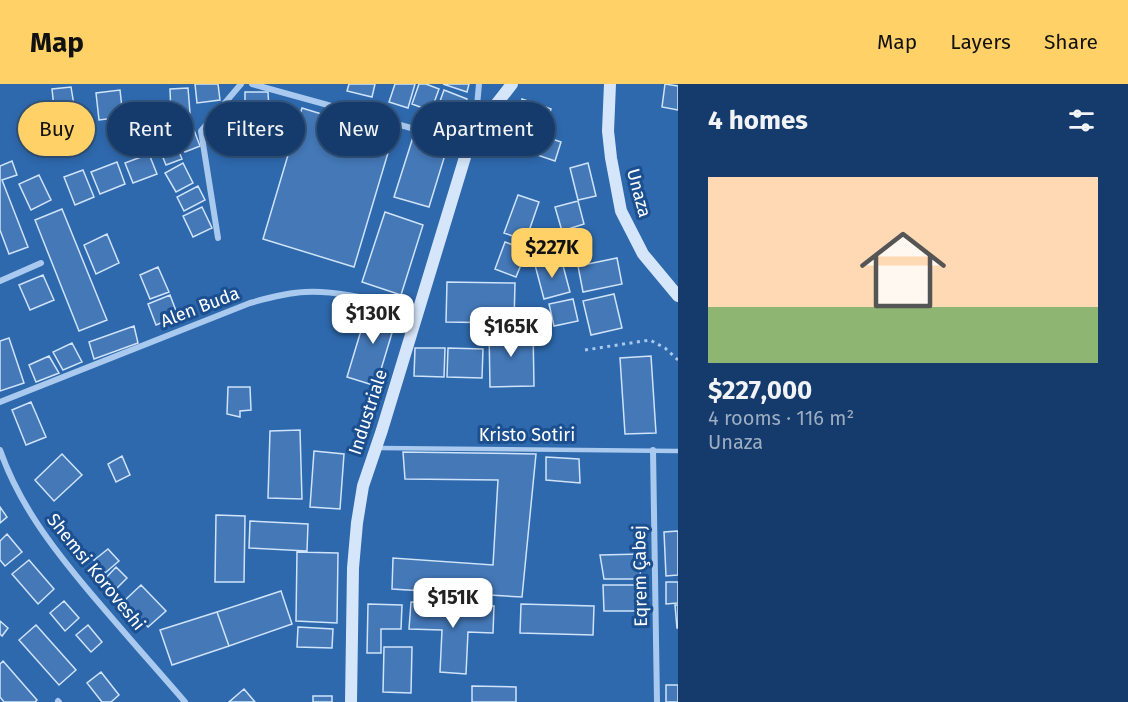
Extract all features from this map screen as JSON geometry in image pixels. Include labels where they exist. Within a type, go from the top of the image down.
[{"type":"main road","name":"Industriale","points":[[498,102],[512,84]]},
{"type":"main road","name":"Unaza","points":[[610,84],[608,131],[621,211],[643,254],[678,296]]},
{"type":"main road","name":"Industriale","points":[[351,702],[353,568],[363,486],[377,448],[465,156]]},
{"type":"street","points":[[218,238],[201,131],[241,84]]},
{"type":"street","points":[[252,84],[412,128]]},
{"type":"street","points":[[477,102],[479,84]]},
{"type":"street","points":[[0,281],[41,262]]},
{"type":"street","name":"Alen Buda","points":[[0,402],[250,303],[280,295],[325,292],[419,311]]},
{"type":"street","name":"Shemsi Koroveshi","points":[[0,450],[5,466],[28,512],[59,555],[185,702]]},
{"type":"street","name":"Eqrem Çabej","points":[[652,450],[657,702]]},
{"type":"lane","name":"Kristo Sotiri","points":[[377,448],[678,451]]},
{"type":"path","points":[[585,350],[650,340],[665,348],[678,360]]},
{"type":"shaded area","points":[[0,84],[678,84],[678,702],[0,702]]},
{"type":"building","points":[[195,84],[218,84],[220,100],[197,103]]},
{"type":"building","points":[[349,84],[375,84],[372,97],[347,91]]},
{"type":"building","points":[[395,84],[415,84],[408,108],[400,105],[400,102],[389,102]]},
{"type":"building","points":[[419,84],[439,89],[434,102],[413,102]]},
{"type":"building","points":[[443,84],[469,84],[467,92]]},
{"type":"building","points":[[665,84],[678,86],[678,110],[662,107]]},
{"type":"building","points":[[71,87],[74,102],[53,102],[52,89]]},
{"type":"building","points":[[188,88],[189,102],[171,102],[170,89]]},
{"type":"building","points":[[120,90],[121,102],[107,102],[107,119],[99,120],[96,93]]},
{"type":"building","points":[[444,90],[467,99],[466,102],[440,102]]},
{"type":"building","points":[[245,92],[268,92],[269,102],[245,102]]},
{"type":"building","points":[[305,109],[317,113],[317,156],[387,156],[354,267],[263,239],[288,156],[305,156]]},
{"type":"building","points":[[193,128],[200,146],[193,149]]},
{"type":"building","points":[[412,140],[412,156],[445,156],[429,207],[394,197]]},
{"type":"building","points":[[555,140],[561,142],[555,161],[540,156],[555,156]]},
{"type":"building","points":[[150,156],[157,174],[133,183],[125,163]]},
{"type":"building","points":[[162,156],[181,156],[182,159],[166,165]]},
{"type":"building","points":[[12,161],[17,175],[2,180],[28,247],[9,254],[0,230],[0,166]]},
{"type":"building","points":[[117,162],[125,184],[100,194],[91,172]]},
{"type":"building","points":[[183,163],[193,183],[176,192],[165,173]]},
{"type":"building","points":[[588,163],[596,196],[578,200],[570,168]]},
{"type":"building","points":[[83,170],[94,197],[75,205],[64,177]]},
{"type":"building","points":[[39,175],[51,200],[31,210],[19,184]]},
{"type":"building","points":[[198,186],[205,200],[184,211],[177,197]]},
{"type":"building","points":[[518,195],[539,202],[530,228],[538,231],[533,243],[504,233]]},
{"type":"building","points":[[578,201],[584,224],[562,231],[555,207]]},
{"type":"building","points":[[202,207],[212,228],[193,237],[183,216]]},
{"type":"building","points":[[62,209],[107,320],[79,331],[35,220]]},
{"type":"building","points":[[385,212],[423,225],[401,295],[362,282]]},
{"type":"building","points":[[107,234],[119,263],[96,274],[84,245]]},
{"type":"building","points":[[505,242],[527,250],[516,277],[495,269]]},
{"type":"building","points":[[561,258],[570,292],[544,299],[535,265]]},
{"type":"building","points":[[617,258],[622,284],[583,292],[578,266]]},
{"type":"building","points":[[158,267],[169,292],[150,299],[140,275]]},
{"type":"building","points":[[43,275],[54,300],[30,310],[19,285]]},
{"type":"building","points":[[447,282],[515,283],[514,323],[446,322]]},
{"type":"building","points":[[614,294],[622,328],[591,335],[583,301]]},
{"type":"building","points":[[170,295],[178,316],[156,325],[148,304]]},
{"type":"building","points":[[573,299],[578,321],[554,326],[549,304]]},
{"type":"building","points":[[369,304],[398,313],[376,386],[347,377]]},
{"type":"building","points":[[134,326],[138,343],[94,359],[89,342]]},
{"type":"building","points":[[489,329],[533,329],[534,386],[490,387]]},
{"type":"building","points":[[9,338],[24,383],[0,391],[0,341]]},
{"type":"building","points":[[72,343],[82,362],[63,370],[53,352]]},
{"type":"building","points":[[415,348],[445,348],[444,377],[414,376]]},
{"type":"building","points":[[448,348],[483,349],[482,378],[447,377]]},
{"type":"building","points":[[49,356],[59,373],[36,382],[29,365]]},
{"type":"building","points":[[651,356],[656,433],[625,434],[620,358]]},
{"type":"building","points":[[228,387],[250,387],[251,410],[240,411],[240,417],[227,414]]},
{"type":"building","points":[[31,402],[46,437],[26,445],[12,410]]},
{"type":"building","points":[[300,430],[302,499],[268,498],[270,431]]},
{"type":"building","points":[[314,451],[344,454],[340,509],[310,507]]},
{"type":"building","points":[[403,452],[536,454],[522,597],[392,589],[393,558],[493,565],[498,480],[405,479]]},
{"type":"building","points":[[62,454],[82,475],[54,501],[35,480]]},
{"type":"building","points":[[122,456],[130,475],[116,482],[108,464]]},
{"type":"building","points":[[546,457],[579,459],[580,483],[546,480]]},
{"type":"building","points":[[0,507],[7,517],[0,523]]},
{"type":"building","points":[[216,515],[245,516],[244,582],[215,582]]},
{"type":"building","points":[[250,521],[308,524],[307,551],[249,548]]},
{"type":"building","points":[[678,531],[678,575],[666,576],[664,532]]},
{"type":"building","points":[[7,534],[22,552],[5,566],[0,560],[0,541]]},
{"type":"building","points":[[108,549],[119,561],[105,573],[94,560]]},
{"type":"building","points":[[297,552],[338,553],[337,623],[296,621]]},
{"type":"building","points":[[641,554],[640,579],[604,579],[600,555]]},
{"type":"building","points":[[29,560],[54,589],[38,604],[12,574]]},
{"type":"building","points":[[116,567],[127,578],[114,591],[103,581]]},
{"type":"building","points":[[666,582],[678,582],[678,603],[666,604]]},
{"type":"building","points":[[141,585],[166,611],[148,627],[124,601]]},
{"type":"building","points":[[603,585],[640,585],[640,613],[604,611]]},
{"type":"building","points":[[281,591],[292,624],[229,646],[217,612]]},
{"type":"building","points":[[64,601],[79,618],[65,631],[50,613]]},
{"type":"building","points":[[411,602],[494,606],[493,633],[468,632],[466,674],[440,672],[442,630],[409,629]]},
{"type":"building","points":[[368,604],[402,605],[401,629],[381,629],[381,653],[367,653]]},
{"type":"building","points":[[521,604],[594,606],[593,635],[520,633]]},
{"type":"building","points":[[675,605],[678,605],[678,628],[677,628]]},
{"type":"building","points":[[217,612],[229,646],[172,665],[160,630]]},
{"type":"building","points":[[0,621],[8,628],[2,636],[0,634]]},
{"type":"building","points":[[36,625],[76,670],[59,685],[19,640]]},
{"type":"building","points":[[88,625],[102,642],[91,652],[76,635]]},
{"type":"building","points":[[298,627],[333,629],[332,648],[297,647]]},
{"type":"building","points":[[384,647],[412,647],[411,693],[383,692]]},
{"type":"building","points":[[3,661],[37,700],[35,702],[4,702],[0,697],[0,664]]},
{"type":"building","points":[[101,672],[119,695],[111,702],[102,702],[87,683]]},
{"type":"building","points":[[666,685],[678,685],[678,702],[666,702]]},
{"type":"building","points":[[472,686],[516,687],[516,702],[472,702]]},
{"type":"building","points":[[244,689],[255,702],[229,702]]},
{"type":"building","points":[[313,696],[332,696],[332,702],[313,702]]}]
